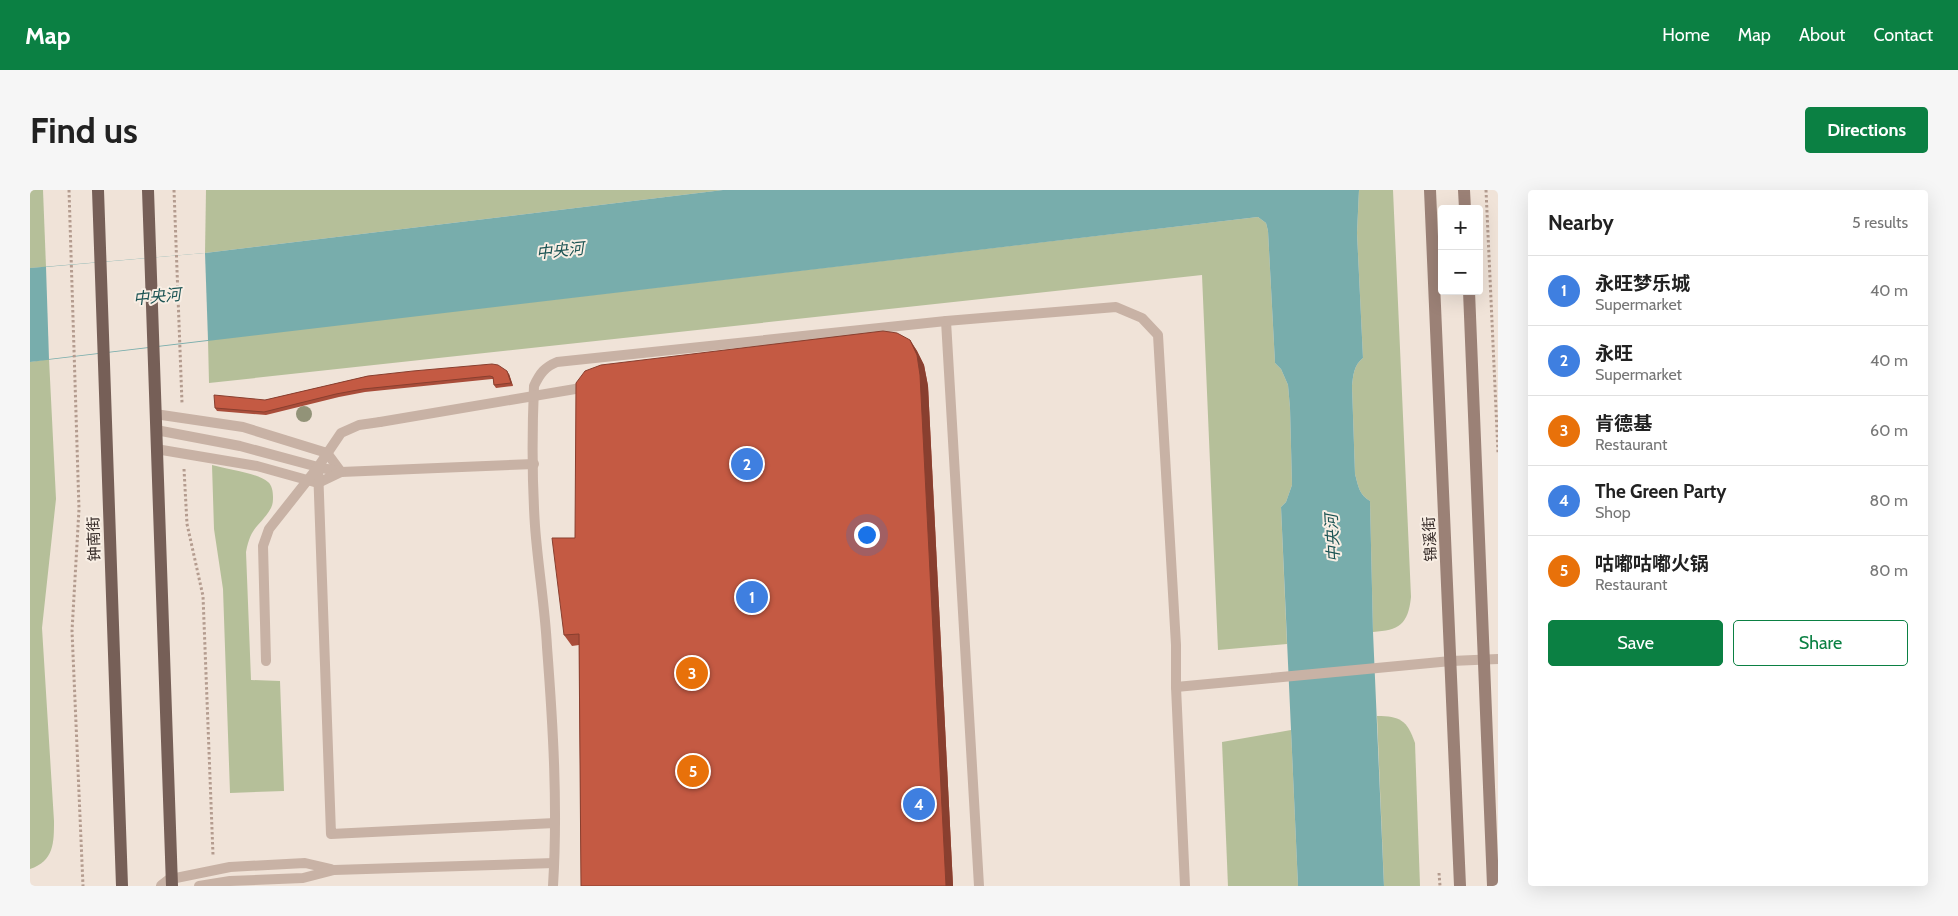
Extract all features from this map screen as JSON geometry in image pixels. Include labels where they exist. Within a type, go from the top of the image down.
[{"type":"main road","name":"钟南街","points":[[98,190],[122,886]]},
{"type":"main road","points":[[148,190],[156,414],[168,884]]},
{"type":"main road","name":"锦溪街","points":[[1430,190],[1460,886]]},
{"type":"main road","points":[[1464,190],[1465,205]]},
{"type":"main road","points":[[1469,295],[1493,886]]},
{"type":"lane","points":[[553,886],[555,823],[547,646],[535,526],[534,464],[534,386],[539,375],[546,367],[557,362],[946,320],[1116,307],[1142,318],[1158,335],[1176,645],[1176,687],[1185,886]]},
{"type":"lane","points":[[946,320],[979,886]]},
{"type":"lane","points":[[266,661],[263,546],[269,529],[306,480],[318,468],[342,433],[359,425],[588,387]]},
{"type":"lane","points":[[156,414],[243,427],[327,453],[342,472]]},
{"type":"lane","points":[[156,430],[240,446],[318,468],[342,472],[534,464]]},
{"type":"lane","points":[[156,449],[257,466],[318,483],[342,472]]},
{"type":"lane","points":[[318,468],[331,834],[555,823]]},
{"type":"lane","points":[[1176,687],[1451,661],[1498,659]]},
{"type":"lane","points":[[168,884],[213,870],[230,867],[305,864],[334,870]]},
{"type":"lane","points":[[199,886],[230,881],[303,878],[334,870],[554,864]]},
{"type":"path","points":[[69,190],[79,509],[72,631],[83,886]]},
{"type":"path","points":[[174,190],[182,417]]},
{"type":"path","points":[[1486,190],[1498,453]]},
{"type":"path","points":[[183,454],[187,524],[203,596],[213,870]]},
{"type":"green space","points":[[30,190],[43,190],[46,267],[30,268]]},
{"type":"green space","points":[[206,190],[723,190],[205,253]]},
{"type":"green space","points":[[1359,190],[1393,190],[1411,597],[1405,620],[1401,624],[1389,630],[1373,632],[1370,501],[1361,493],[1355,474],[1352,386],[1356,367],[1363,358],[1357,233]]},
{"type":"green space","points":[[1258,217],[1266,223],[1268,231],[1275,363],[1281,369],[1288,385],[1290,408],[1292,485],[1286,502],[1281,507],[1287,644],[1218,650],[1202,275],[209,383],[208,340]]},
{"type":"green space","points":[[49,359],[56,499],[42,628],[54,829],[53,844],[48,856],[38,866],[30,869],[30,362]]},
{"type":"green space","points":[[212,465],[257,476],[268,482],[272,491],[272,507],[250,536],[246,552],[251,680],[280,681],[284,791],[230,793],[223,589],[214,529]]},
{"type":"green space","points":[[1377,716],[1397,718],[1402,721],[1409,729],[1415,743],[1420,886],[1384,886]]},
{"type":"green space","points":[[1291,730],[1298,886],[1228,886],[1222,742]]},
{"type":"water","name":"中央河","points":[[723,190],[1359,190],[1357,233],[1363,358],[1356,367],[1352,386],[1355,474],[1361,493],[1370,501],[1373,632],[1384,886],[1298,886],[1281,507],[1286,502],[1292,485],[1290,408],[1288,385],[1281,369],[1275,363],[1268,231],[1266,223],[1258,217],[30,362],[30,268],[205,253]]},
{"type":"pier","points":[[205,253],[208,340],[49,359],[46,267]]},
{"type":"building","points":[[883,331],[897,333],[910,340],[917,355],[920,375],[946,886],[581,886],[579,634],[564,635],[552,538],[575,538],[576,383],[585,371],[601,365]]},
{"type":"building","points":[[492,364],[498,365],[507,371],[511,383],[494,385],[493,377],[490,376],[363,389],[264,412],[215,408],[214,395],[265,400],[368,376]]},
{"type":"place","name":"永旺","points":[[747,464]]},
{"type":"place","name":"永旺梦乐城","points":[[752,597]]},
{"type":"place","name":"肯德基","points":[[692,673]]},
{"type":"place","name":"咕嘟咕嘟火锅","points":[[693,771]]},
{"type":"place","name":"The Green Party","points":[[919,804]]}]
